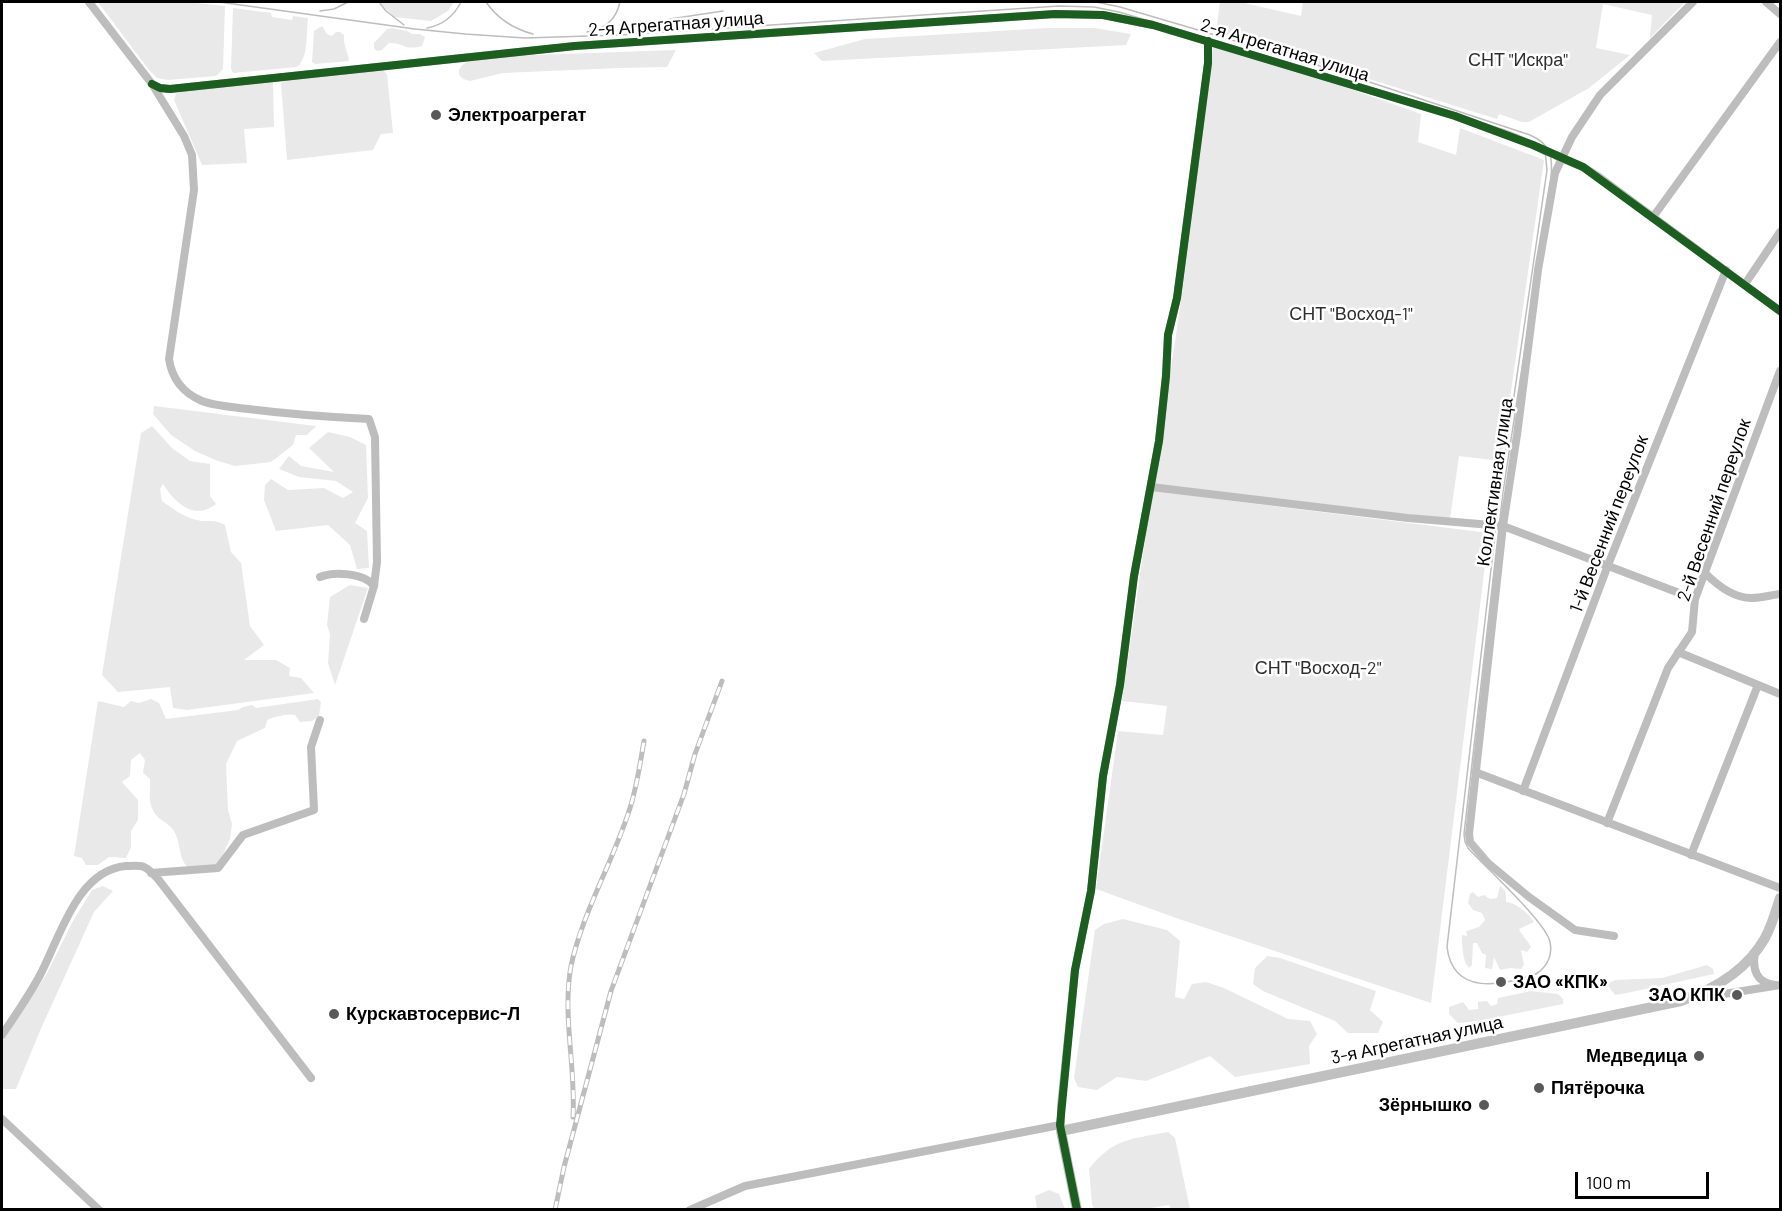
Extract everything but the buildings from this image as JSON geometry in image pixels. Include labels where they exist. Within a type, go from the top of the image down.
[{"type":"street","points":[[90,2],[152,84],[184,136],[192,155],[195,174],[194,190],[169,359],[174,378],[180,386],[203,401],[301,416],[369,419],[375,437],[377,562],[374,586],[364,619]]},
{"type":"street","name":"Коллективная улица","points":[[1614,936],[1575,930],[1529,897],[1476,850],[1470,842],[1469,834],[1503,526],[1519,423],[1538,270],[1559,157],[1600,95],[1693,2]]},
{"type":"street","points":[[1766,2],[1780,14]]},
{"type":"street","name":"2-я Агрегатная улица","points":[[152,84],[160,88],[170,88],[575,46],[1055,14],[1103,15],[1153,25],[1455,116],[1584,167],[1780,311]]},
{"type":"street","points":[[1077,1209],[1061,1128],[1076,970],[1092,891],[1103,776],[1120,685],[1134,576],[1160,430],[1168,335],[1177,298],[1208,63],[1208,41]]},
{"type":"street","points":[[1653,217],[1780,42]]},
{"type":"street","points":[[1745,284],[1780,232]]},
{"type":"street","name":"1-й Весенний переулок","points":[[1523,791],[1608,565],[1725,270]]},
{"type":"street","name":"2-й Весенний переулок","points":[[1607,823],[1668,668],[1692,632],[1695,599],[1780,371]]},
{"type":"street","points":[[1151,487],[1408,518],[1503,526],[1695,599]]},
{"type":"street","points":[[320,577],[332,573],[344,573],[370,581],[374,586]]},
{"type":"street","points":[[1705,573],[1727,591],[1750,598],[1780,594]]},
{"type":"street","points":[[1678,652],[1780,694]]},
{"type":"street","points":[[1691,855],[1758,685]]},
{"type":"street","points":[[151,873],[218,868],[243,835],[314,810],[311,747],[320,720]]},
{"type":"street","points":[[1475,772],[1780,888]]},
{"type":"street","points":[[2,1035],[40,976],[75,903],[96,879],[120,867],[144,867],[158,879],[311,1078]]},
{"type":"street","points":[[1682,1001],[1703,994],[1724,982],[1742,967],[1765,938],[1780,898]]},
{"type":"street","points":[[1756,951],[1754,968],[1757,976],[1770,984],[1780,985]]},
{"type":"street","name":"3-я Агрегатная улица","points":[[1061,1128],[1682,1001],[1780,985]]},
{"type":"street","points":[[2,1119],[99,1209]]},
{"type":"street","points":[[690,1209],[745,1186],[1061,1128]]},
{"type":"green space","points":[[98,2],[187,2],[225,6],[223,69],[216,76],[168,80],[157,78]]},
{"type":"green space","points":[[379,2],[454,2],[448,11],[431,21],[394,17]]},
{"type":"green space","name":"СНТ \"Искра\"","points":[[1220,2],[1240,2],[1301,16],[1303,2],[1685,2],[1650,38],[1652,15],[1603,4],[1596,48],[1630,55],[1589,88],[1529,122],[1522,122],[1499,114],[1497,119],[1216,31]]},
{"type":"green space","points":[[233,8],[271,13],[272,17],[292,20],[293,16],[308,18],[304,58],[301,63],[297,67],[233,73],[231,68]]},
{"type":"green space","points":[[322,26],[327,34],[332,36],[340,32],[344,35],[349,61],[315,64],[312,62],[314,31]]},
{"type":"green space","points":[[392,28],[425,37],[422,46],[411,48],[389,43],[382,50],[377,51],[374,43],[387,29]]},
{"type":"green space","points":[[1048,28],[1094,28],[1131,34],[1126,45],[822,61],[814,53],[865,39]]},
{"type":"green space","name":"СНТ \"Восход-1\"","points":[[1213,46],[1294,69],[1421,114],[1418,142],[1456,155],[1460,128],[1544,160],[1501,461],[1459,456],[1450,519],[1154,484],[1182,294]]},
{"type":"green space","points":[[676,50],[667,67],[503,73],[470,81],[459,75],[462,65],[470,61],[504,56]]},
{"type":"green space","points":[[382,69],[387,74],[393,133],[381,134],[373,150],[287,160],[281,83],[284,80]]},
{"type":"green space","points":[[273,81],[274,127],[244,129],[247,163],[202,165],[174,100],[176,94],[181,91]]},
{"type":"green space","points":[[154,406],[316,426],[307,435],[296,435],[293,445],[271,462],[235,466],[195,451],[171,435],[153,414]]},
{"type":"green space","points":[[152,426],[172,448],[190,461],[210,464],[210,496],[216,504],[200,511],[186,508],[173,498],[163,484],[160,489],[162,501],[188,517],[225,525],[231,552],[241,563],[250,626],[264,645],[244,660],[276,660],[290,668],[289,676],[301,678],[314,693],[187,710],[173,708],[170,687],[118,692],[102,675],[141,433]]},
{"type":"green space","points":[[328,432],[350,437],[366,445],[368,498],[355,523],[367,531],[369,568],[357,569],[350,545],[328,525],[276,531],[264,500],[265,485],[271,479],[288,490],[324,488],[343,498],[353,492],[336,481],[299,477],[279,469],[289,456],[301,466],[334,472],[309,448]]},
{"type":"green space","name":"СНТ \"Восход-2\"","points":[[1152,491],[1489,533],[1431,1003],[1096,889],[1118,731],[1163,735],[1167,706],[1122,701]]},
{"type":"green space","points":[[350,585],[368,588],[335,685],[328,663],[330,634],[327,625],[330,597]]},
{"type":"green space","points":[[151,699],[159,703],[166,719],[238,710],[252,705],[256,708],[318,699],[321,702],[319,716],[312,721],[300,722],[295,715],[277,716],[267,720],[265,728],[237,741],[226,764],[228,810],[232,824],[230,839],[216,865],[187,867],[174,831],[153,810],[150,801],[150,779],[143,773],[145,760],[140,753],[131,760],[130,776],[122,782],[138,800],[138,820],[131,831],[131,847],[126,858],[109,857],[98,865],[86,865],[82,858],[74,856],[98,701],[124,707],[131,701],[139,703]]},
{"type":"green space","points":[[103,886],[113,891],[94,912],[16,1089],[2,1089],[2,1042],[46,975],[73,921],[92,890]]},
{"type":"green space","points":[[1500,886],[1505,891],[1506,902],[1522,909],[1534,922],[1519,929],[1531,947],[1527,952],[1521,950],[1524,965],[1521,969],[1500,970],[1494,957],[1492,969],[1485,968],[1486,955],[1482,953],[1477,943],[1473,943],[1472,965],[1469,968],[1462,948],[1462,935],[1467,936],[1466,931],[1479,927],[1485,920],[1482,913],[1473,910],[1468,903],[1470,894],[1473,892],[1478,897],[1484,895],[1490,899],[1497,898]]},
{"type":"green space","points":[[1123,919],[1167,930],[1180,941],[1175,997],[1184,999],[1192,984],[1206,982],[1224,988],[1288,1019],[1310,1021],[1317,1034],[1309,1046],[1310,1064],[1235,1077],[1210,1056],[1146,1081],[1117,1077],[1097,1090],[1078,1087],[1074,1078],[1095,930],[1104,924]]},
{"type":"green space","points":[[1267,956],[1280,958],[1376,991],[1370,1010],[1383,1022],[1378,1033],[1348,1033],[1335,1021],[1263,991],[1253,984],[1255,968]]},
{"type":"green space","points":[[1707,965],[1713,969],[1714,974],[1627,993],[1615,995],[1607,984],[1615,980],[1662,978]]},
{"type":"green space","points":[[1531,991],[1558,994],[1563,999],[1563,1004],[1458,1023],[1449,1014],[1449,1007],[1463,1002],[1469,1010],[1478,1009],[1478,1002],[1487,1001],[1491,1006],[1497,1004],[1498,998]]},
{"type":"green space","points":[[1168,1132],[1175,1138],[1190,1209],[1171,1209],[1169,1205],[1145,1209],[1094,1209],[1089,1169],[1098,1159],[1106,1151],[1124,1142]]},
{"type":"green space","points":[[1049,1190],[1059,1194],[1065,1209],[1037,1209],[1035,1196]]},
{"type":"tram line","points":[[219,2],[415,29],[525,38],[620,35],[1059,6],[1094,7],[1119,12],[1362,85],[1497,127],[1536,144],[1545,151],[1547,170],[1500,492],[1447,947],[1451,963],[1459,974],[1469,980],[1494,984],[1536,974],[1550,956],[1551,947],[1546,933],[1527,908],[1468,848],[1464,834],[1503,492],[1551,178],[1552,164],[1549,152],[1542,143],[1530,135],[1327,68],[1096,2]]},
{"type":"tram line","points":[[320,11],[334,9],[348,2]]},
{"type":"tram line","points":[[379,2],[386,11],[404,25]]},
{"type":"tram line","points":[[427,28],[447,19],[461,2]]},
{"type":"tram line","points":[[486,2],[506,22],[533,34]]},
{"type":"tram line","points":[[587,32],[609,22],[616,14],[620,2]]},
{"type":"tram line","points":[[636,28],[670,19],[723,11]]},
{"type":"railway","points":[[555,1210],[564,1167],[611,991],[684,794],[695,754],[722,681]]},
{"type":"railway","points":[[573,1117],[573,1080],[568,1022],[571,966],[590,906],[630,808],[644,741]]},
{"type":"cycle path","points":[[152,84],[170,89],[575,46],[1055,14],[1103,15],[1153,25],[1455,116],[1533,145],[1583,167],[1780,311]]},
{"type":"cycle path","points":[[1077,1210],[1060,1125],[1075,970],[1091,891],[1103,776],[1120,685],[1134,576],[1159,441],[1168,335],[1177,298],[1208,63],[1208,41]]},
{"type":"place","name":"Электроагрегат","points":[[436,115]]},
{"type":"place","name":"ЗАО «КПК»","points":[[1501,982]]},
{"type":"place","name":"ЗАО КПК","points":[[1737,995]]},
{"type":"place","name":"Курскавтосервис-Л","points":[[334,1014]]},
{"type":"place","name":"Медведица","points":[[1699,1056]]},
{"type":"place","name":"Пятёрочка","points":[[1539,1088]]},
{"type":"place","name":"Зёрнышко","points":[[1484,1105]]}]
